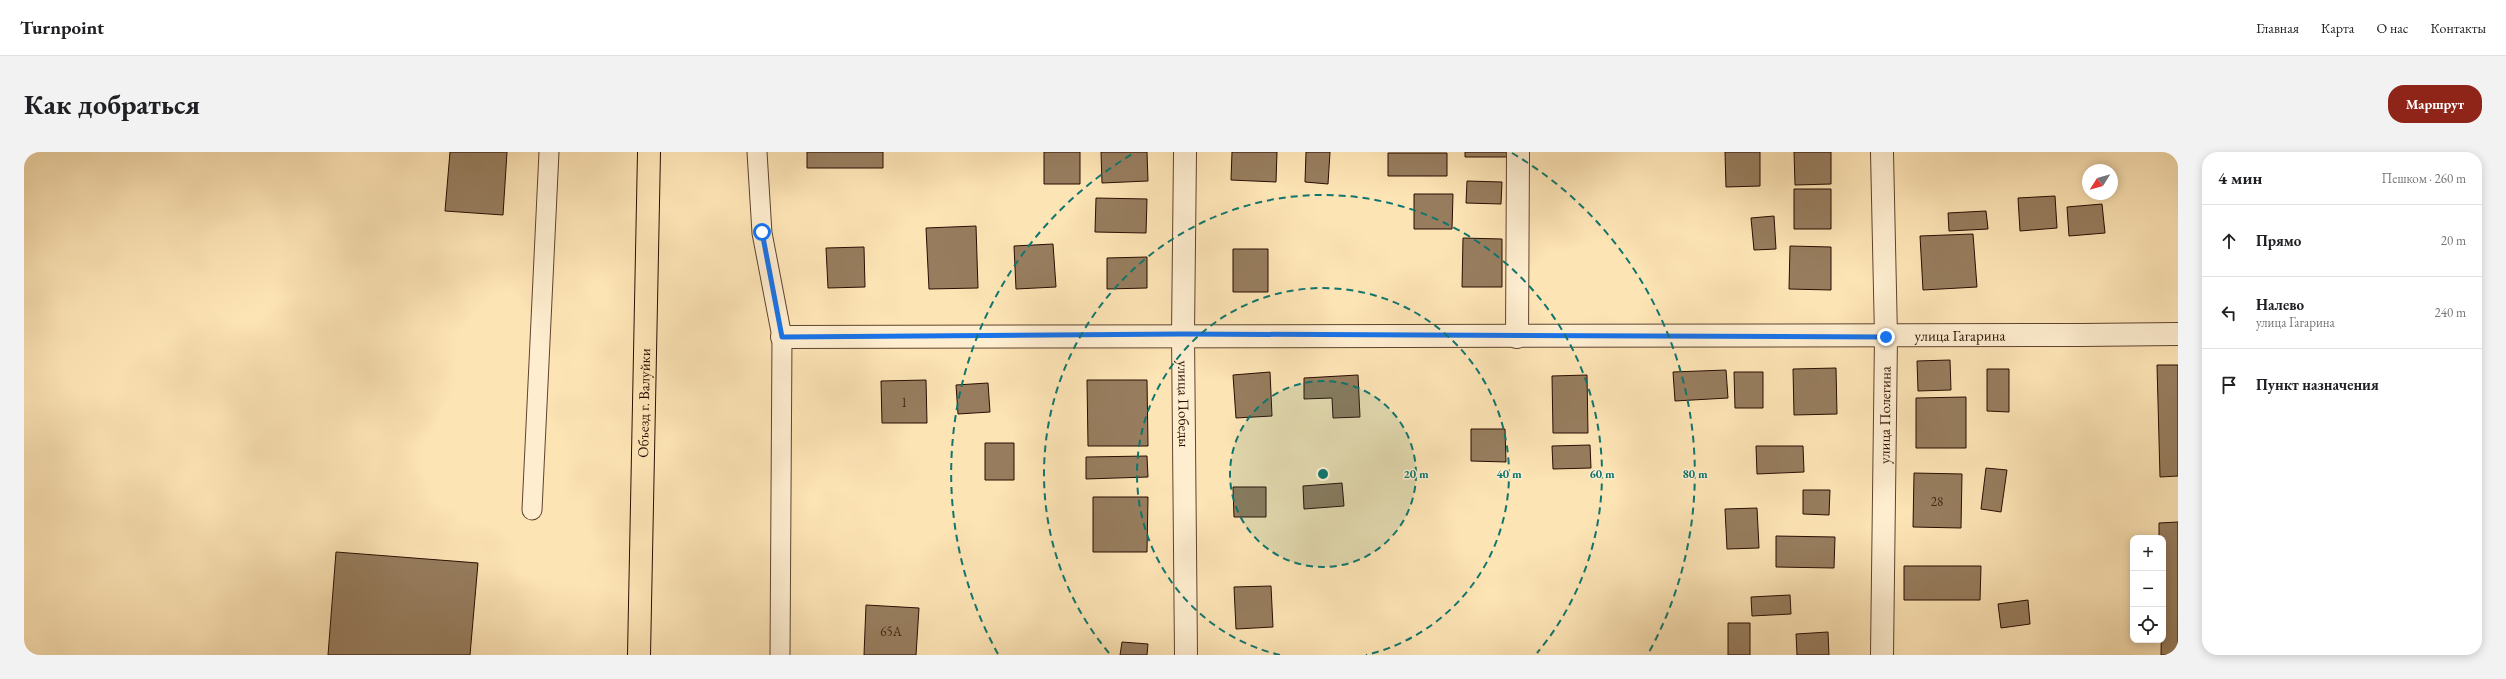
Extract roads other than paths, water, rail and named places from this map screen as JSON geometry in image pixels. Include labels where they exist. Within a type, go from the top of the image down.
[{"type":"main road","name":"Объезд г. Валуйки","points":[[639,655],[649,152]]},
{"type":"street","name":"улица Победы","points":[[1185,152],[1183,334],[1186,655]]},
{"type":"street","points":[[1517,337],[1518,152]]},
{"type":"street","name":"улица Полегина","points":[[1882,152],[1886,337],[1882,655]]},
{"type":"street","name":"улица Гагарина","points":[[782,337],[1183,334],[1517,337],[1886,337],[2178,334]]},
{"type":"lane","points":[[532,510],[549,152]]},
{"type":"lane","points":[[757,152],[762,232],[782,337],[780,655]]}]
